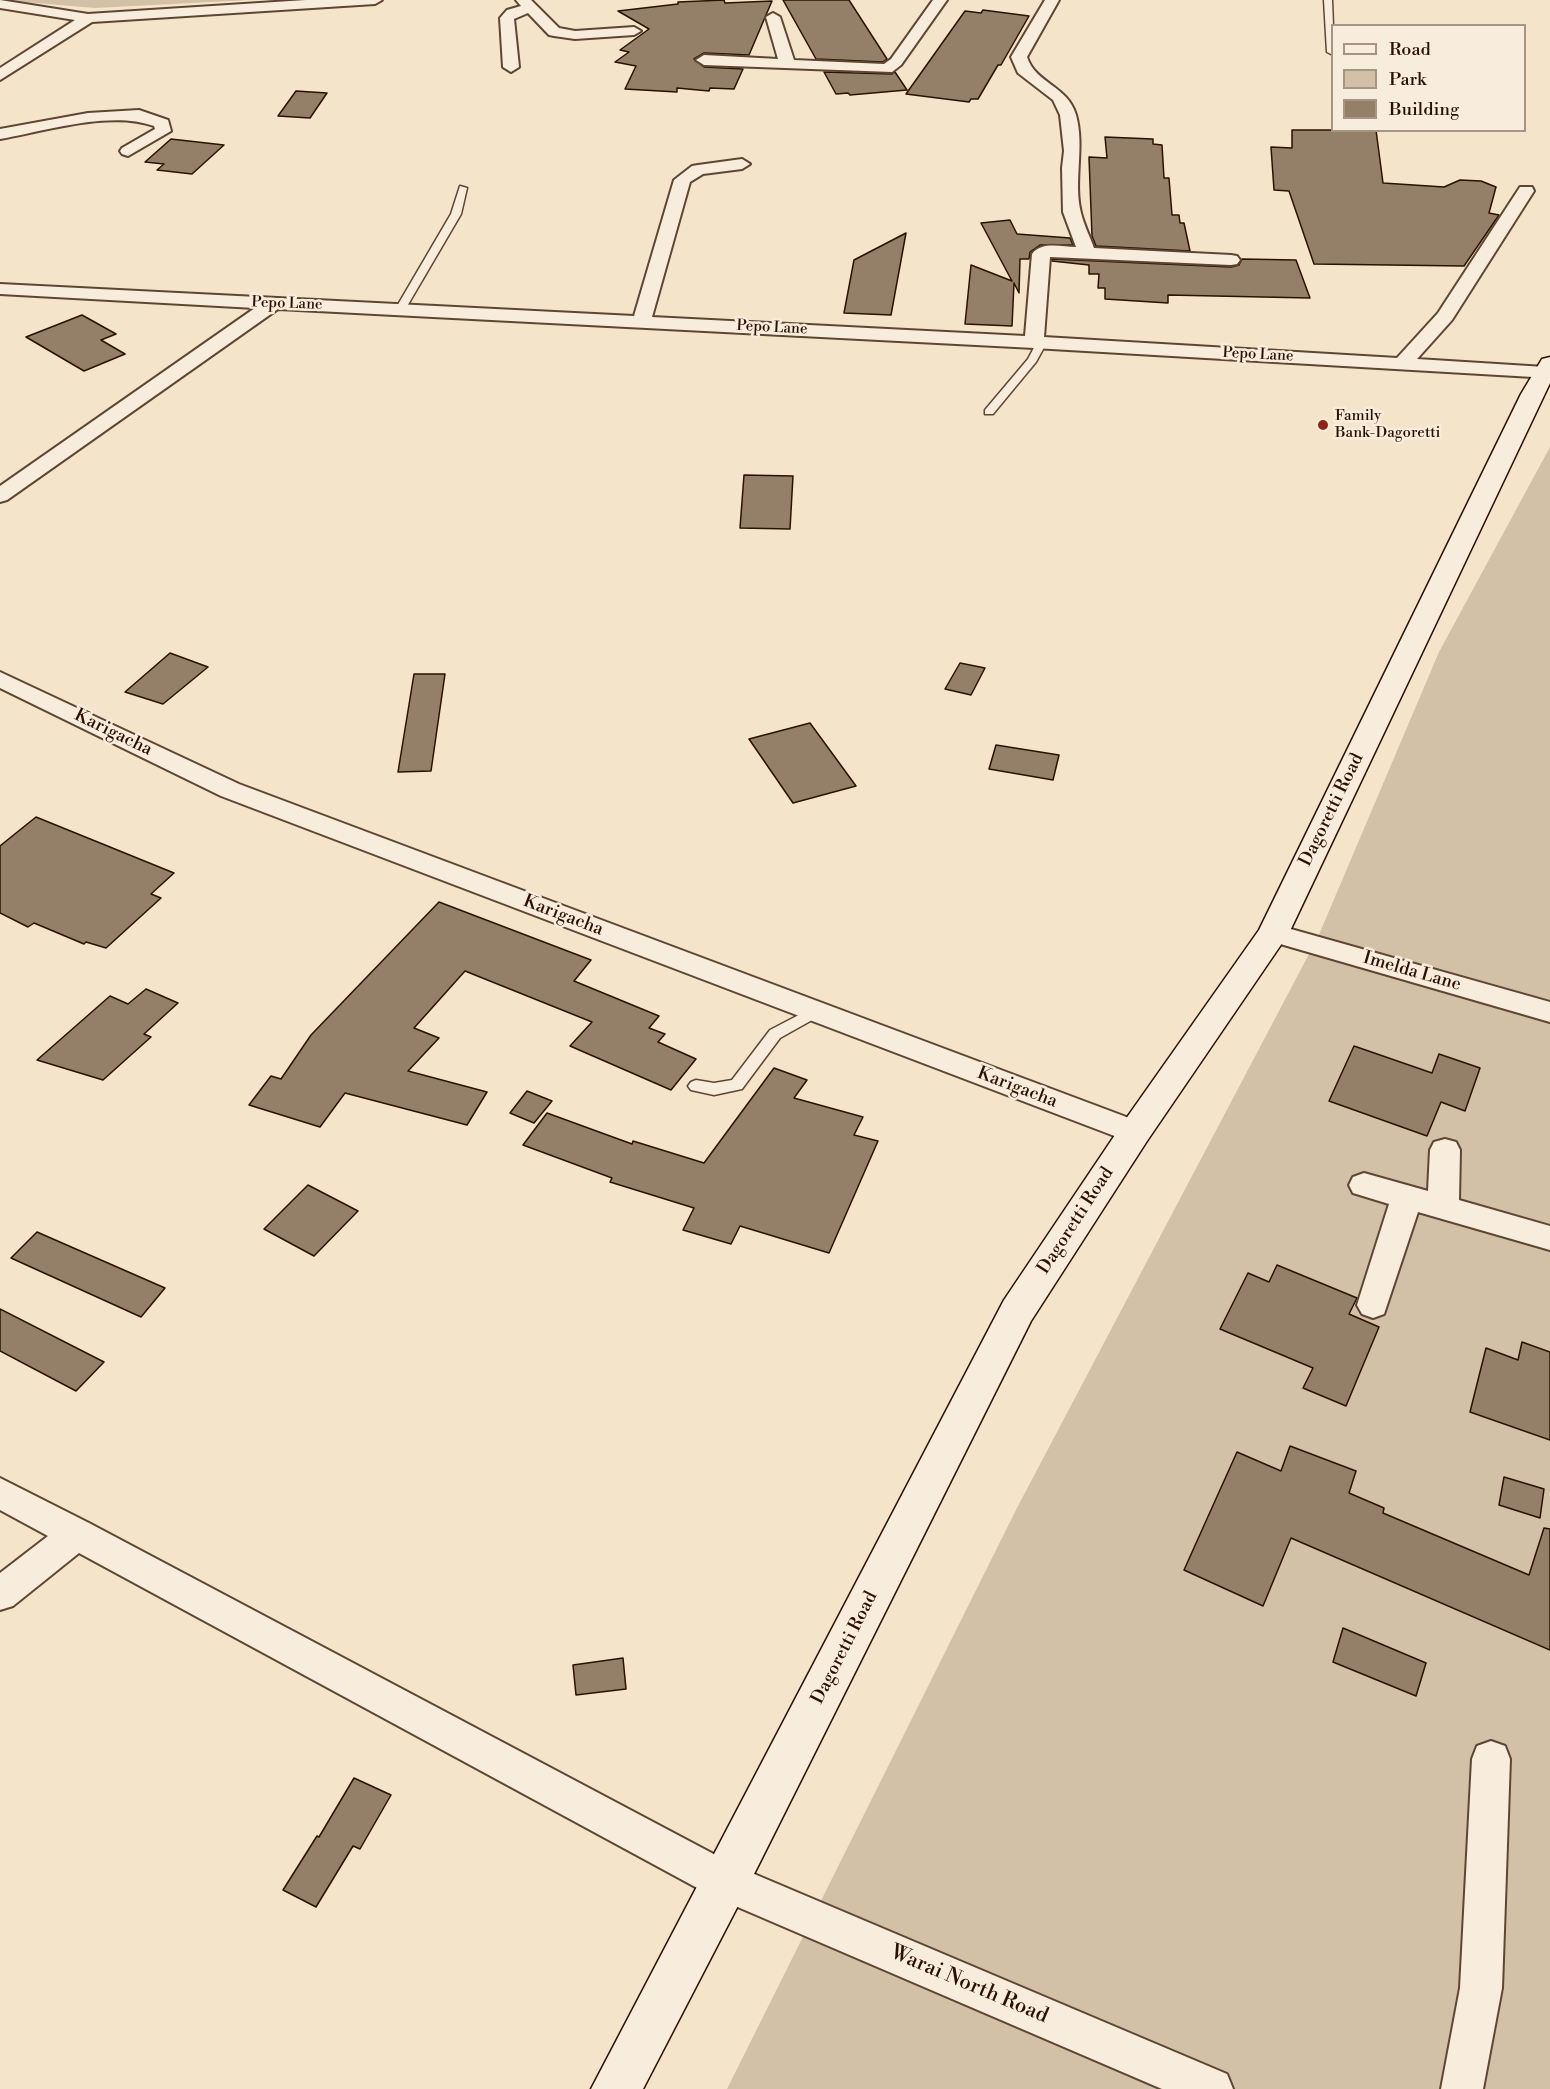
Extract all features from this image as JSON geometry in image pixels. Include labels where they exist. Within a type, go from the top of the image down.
[{"type":"main road","name":"Dagoretti Road","points":[[616,2089],[726,1882],[1017,1311],[1135,1132],[1273,933],[1532,394],[1547,368]]},
{"type":"street","points":[[0,4],[88,18],[375,0]]},
{"type":"street","points":[[704,60],[887,69],[896,62],[940,0]]},
{"type":"street","points":[[1052,0],[1019,57],[1023,70],[1060,98],[1068,115],[1072,151],[1070,168],[1072,212],[1086,251]]},
{"type":"street","points":[[511,68],[507,18],[526,4],[550,29],[562,34],[634,31]]},
{"type":"street","points":[[773,17],[787,63]]},
{"type":"street","points":[[0,75],[88,18]]},
{"type":"street","points":[[0,63],[17,64]]},
{"type":"street","points":[[0,134],[88,118],[139,115],[162,123],[164,131],[128,151]]},
{"type":"street","points":[[642,321],[682,180],[698,170],[742,164]]},
{"type":"street","points":[[1401,364],[1445,316],[1526,190]]},
{"type":"street","points":[[1038,342],[1037,283],[1041,254],[1048,250],[1231,260]]},
{"type":"street","name":"Pepo Lane","points":[[0,289],[1038,342],[1401,364],[1547,368]]},
{"type":"street","points":[[0,496],[274,303]]},
{"type":"street","name":"Karigacha","points":[[0,679],[231,790],[1135,1132]]},
{"type":"street","name":"Imelda Lane","points":[[1273,933],[1550,1012]]},
{"type":"street","points":[[1443,1208],[1445,1150]]},
{"type":"street","points":[[1364,1185],[1550,1238]]},
{"type":"street","points":[[1373,1305],[1407,1197]]},
{"type":"street","name":"Warai North Road","points":[[0,1493],[726,1882],[1212,2089]]},
{"type":"street","points":[[0,1594],[77,1534]]},
{"type":"street","points":[[1462,2089],[1481,1988],[1491,1759]]},
{"type":"lane","points":[[1328,0],[1331,52]]},
{"type":"lane","points":[[401,308],[456,214],[463,188]]},
{"type":"lane","points":[[989,412],[1032,360],[1038,342]]},
{"type":"lane","points":[[696,1086],[714,1089],[737,1085],[775,1034],[816,1011]]},
{"type":"green space","points":[[0,0],[250,0],[95,8]]},
{"type":"green space","points":[[1550,447],[1550,2089],[727,2089],[1018,1506],[1318,937],[1439,652]]},
{"type":"building","points":[[724,0],[725,3],[772,1],[749,55],[704,53],[694,59],[704,67],[743,69],[734,89],[710,88],[709,91],[677,88],[677,92],[625,89],[636,66],[615,62],[629,52],[620,50],[649,29],[618,11],[678,4],[678,2]]},
{"type":"building","points":[[783,0],[849,0],[887,59],[883,62],[816,59]]},
{"type":"building","points":[[983,10],[1029,16],[978,99],[971,99],[969,102],[906,94],[965,11],[981,13]]},
{"type":"building","points":[[824,72],[892,74],[895,72],[907,90],[836,94]]},
{"type":"building","points":[[296,91],[327,93],[310,118],[278,116]]},
{"type":"building","points":[[1292,130],[1376,132],[1383,183],[1444,187],[1460,180],[1481,181],[1496,187],[1489,213],[1499,215],[1464,266],[1314,264],[1289,191],[1274,190],[1271,147],[1292,148]]},
{"type":"building","points":[[1105,137],[1153,139],[1153,144],[1162,145],[1164,178],[1169,178],[1172,215],[1179,215],[1180,223],[1184,223],[1190,251],[1096,246],[1092,236],[1089,157],[1107,158]]},
{"type":"building","points":[[171,139],[224,145],[192,174],[157,170],[164,164],[145,162]]},
{"type":"building","points":[[1010,220],[1017,234],[1070,238],[1073,245],[1040,245],[1030,252],[1029,259],[1020,259],[1019,293],[1014,283],[1012,326],[965,324],[971,265],[1012,281],[981,223]]},
{"type":"building","points":[[906,233],[891,315],[844,313],[854,260]]},
{"type":"building","points":[[1052,259],[1231,267],[1239,265],[1242,259],[1296,260],[1310,298],[1168,295],[1168,303],[1105,299],[1105,288],[1098,288],[1099,274],[1089,274],[1089,265],[1052,261]]},
{"type":"building","points":[[82,315],[116,334],[101,340],[125,354],[84,371],[26,337]]},
{"type":"building","points":[[744,475],[793,476],[790,529],[740,528]]},
{"type":"building","points":[[170,653],[208,667],[163,704],[125,692]]},
{"type":"building","points":[[960,663],[985,668],[971,695],[945,689]]},
{"type":"building","points":[[414,674],[445,674],[431,771],[398,772]]},
{"type":"building","points":[[810,723],[856,786],[793,803],[749,739]]},
{"type":"building","points":[[996,745],[1059,755],[1053,780],[989,769]]},
{"type":"building","points":[[36,817],[174,873],[151,894],[161,898],[106,948],[86,942],[84,944],[34,923],[28,927],[0,913],[0,846]]},
{"type":"building","points":[[439,902],[591,960],[574,981],[659,1016],[649,1028],[665,1034],[658,1042],[696,1059],[671,1090],[570,1046],[592,1022],[465,971],[414,1028],[439,1038],[408,1071],[487,1092],[467,1125],[345,1093],[320,1127],[249,1105],[271,1076],[281,1079],[311,1035]]},
{"type":"building","points":[[146,989],[178,1003],[144,1034],[151,1037],[103,1080],[37,1060],[110,996],[128,1004]]},
{"type":"building","points":[[1354,1046],[1432,1073],[1439,1054],[1480,1068],[1465,1111],[1441,1102],[1427,1136],[1329,1101]]},
{"type":"building","points":[[774,1068],[807,1080],[794,1098],[863,1117],[854,1135],[878,1141],[829,1253],[740,1226],[731,1244],[683,1230],[694,1208],[610,1182],[612,1178],[523,1145],[547,1113],[632,1144],[633,1141],[704,1163]]},
{"type":"building","points":[[527,1091],[552,1101],[534,1123],[510,1113]]},
{"type":"building","points":[[308,1185],[358,1211],[314,1256],[264,1229]]},
{"type":"building","points":[[37,1232],[165,1288],[141,1317],[11,1258]]},
{"type":"building","points":[[1277,1265],[1357,1298],[1349,1314],[1379,1327],[1346,1406],[1303,1388],[1313,1368],[1220,1329],[1248,1273],[1269,1282]]},
{"type":"building","points":[[0,1309],[104,1362],[76,1391],[0,1351]]},
{"type":"building","points":[[1522,1342],[1550,1352],[1550,1440],[1470,1412],[1486,1348],[1518,1360]]},
{"type":"building","points":[[1290,1446],[1356,1471],[1349,1493],[1384,1508],[1383,1513],[1529,1575],[1544,1528],[1550,1529],[1550,1650],[1291,1538],[1263,1606],[1184,1570],[1237,1452],[1281,1471]]},
{"type":"building","points":[[1504,1477],[1544,1489],[1540,1518],[1499,1505]]},
{"type":"building","points":[[1343,1628],[1426,1663],[1416,1696],[1333,1662]]},
{"type":"building","points":[[623,1658],[626,1689],[576,1695],[573,1665]]},
{"type":"building","points":[[354,1778],[391,1795],[360,1849],[353,1846],[316,1907],[283,1890],[317,1836],[319,1837]]},
{"type":"place","name":"Family Bank-Dagoretti","points":[[1323,425]]}]
